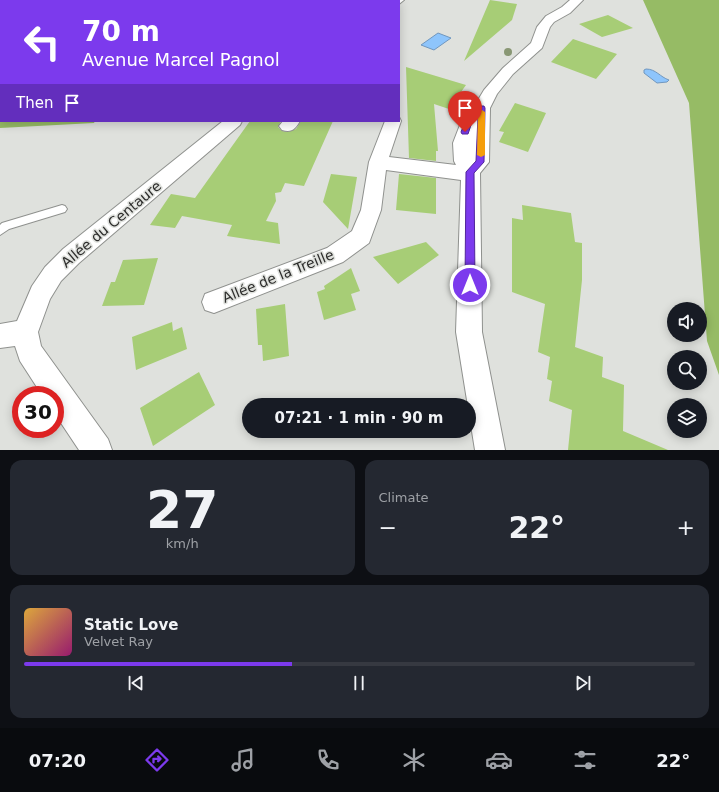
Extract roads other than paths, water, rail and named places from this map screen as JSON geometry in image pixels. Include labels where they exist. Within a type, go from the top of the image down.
[{"type":"street","points":[[490,450],[469,332],[470,173],[480,162],[482,108],[498,82],[537,45],[540,40],[555,31],[566,17],[566,10],[578,0]]},
{"type":"street","name":"Allée du Centaure","points":[[25,332],[40,294],[53,274],[71,256],[233,122]]},
{"type":"street","name":"Allée de la Treille","points":[[214,302],[335,255],[361,237],[371,210],[378,162],[393,122]]},
{"type":"street","points":[[378,162],[470,173]]},
{"type":"street","points":[[0,336],[25,332],[29,352],[97,450]]},
{"type":"lane","points":[[0,231],[6,226],[62,209]]},
{"type":"water","points":[[438,33],[451,38],[434,50],[421,45]]},
{"type":"water","points":[[644,70],[653,70],[669,80],[667,82],[657,83],[644,73]]}]
